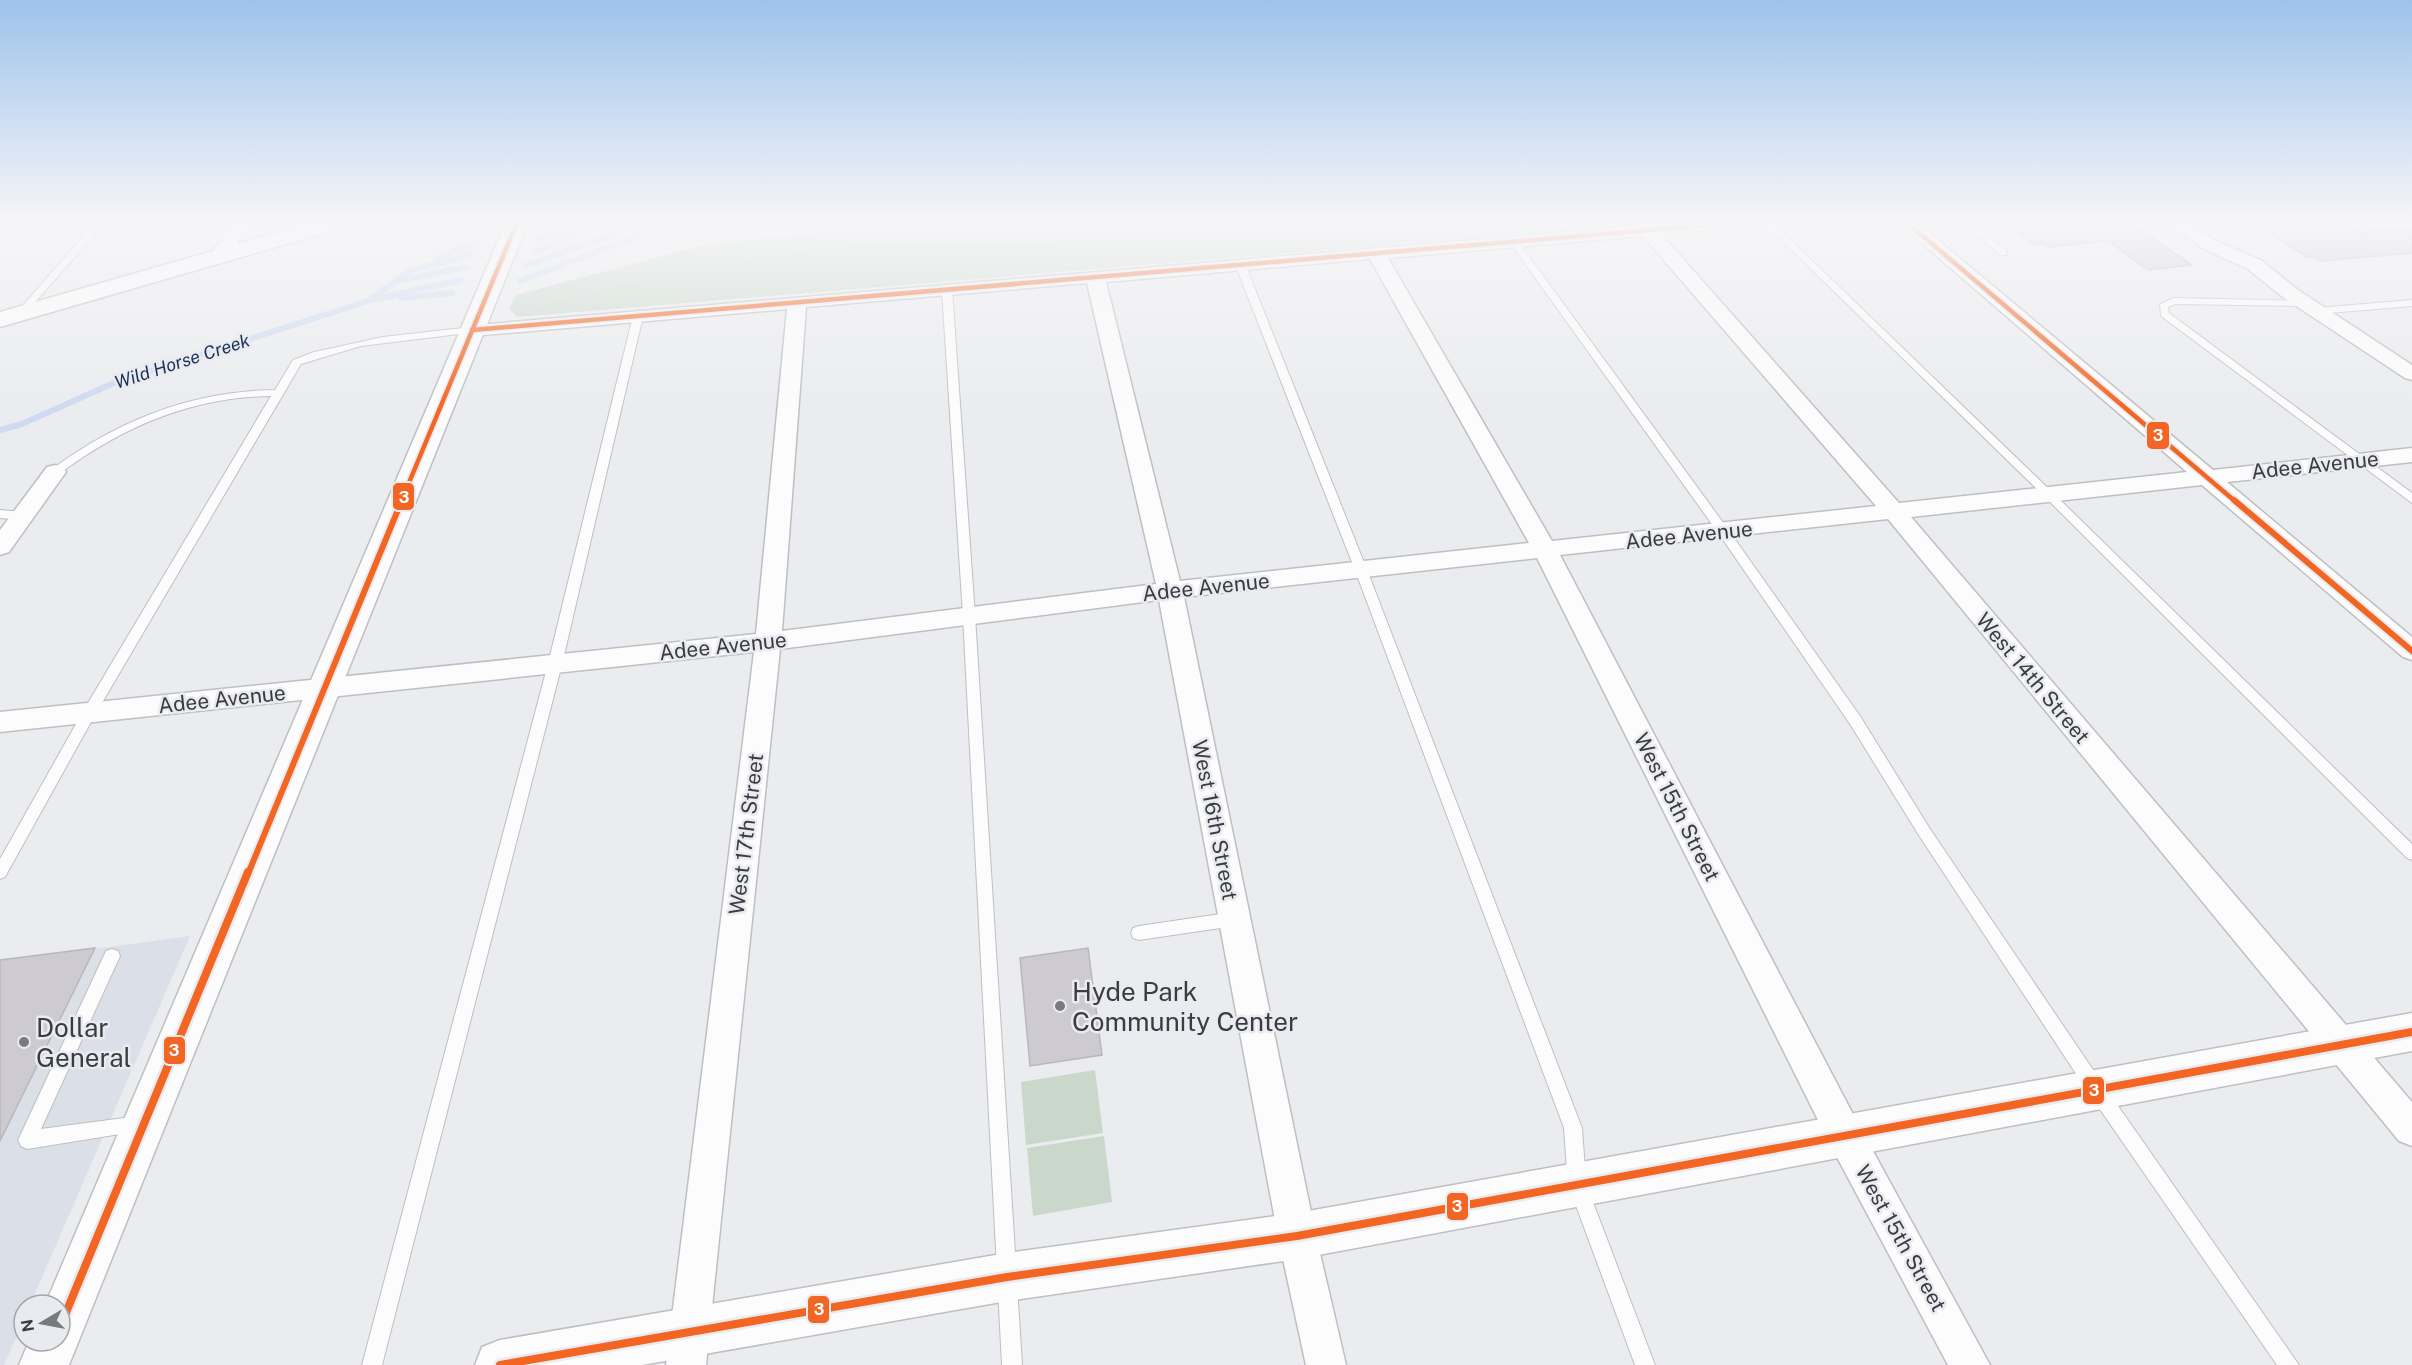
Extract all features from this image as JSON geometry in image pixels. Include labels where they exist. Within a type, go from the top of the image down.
[{"type":"street","points":[[10,317],[125,284]]},
{"type":"street","points":[[72,1298],[491,284]]},
{"type":"street","points":[[472,330],[1019,284]]},
{"type":"street","name":"West 16th Street","points":[[1097,284],[1170,590],[1297,1236],[1326,1365]]},
{"type":"street","name":"West 15th Street","points":[[1394,284],[1546,551],[1844,1134],[1970,1365]]},
{"type":"street","name":"West 14th Street","points":[[1694,284],[1894,512],[2339,1045],[2412,1129]]},
{"type":"street","points":[[1979,284],[2412,651]]},
{"type":"street","points":[[2280,284],[2311,307],[2412,374]]},
{"type":"street","name":"West 17th Street","points":[[687,1348],[768,642],[797,303]]},
{"type":"street","name":"Adee Avenue","points":[[0,722],[768,642],[1170,590],[1546,551],[2205,476],[2412,455]]},
{"type":"street","points":[[0,547],[11,515],[55,472]]},
{"type":"street","points":[[500,1365],[687,1348],[1007,1277],[1297,1236],[1844,1134],[2412,1032]]},
{"type":"lane","points":[[10,317],[42,284]]},
{"type":"lane","points":[[1248,284],[1361,570],[1573,1128],[1577,1184],[1646,1365]]},
{"type":"lane","points":[[1544,284],[1723,531],[1855,720],[1925,833],[2096,1089],[2289,1365]]},
{"type":"lane","points":[[1832,284],[2412,854]]},
{"type":"lane","points":[[947,290],[969,616],[1012,1365]]},
{"type":"lane","points":[[2412,303],[2311,307],[2174,301],[2163,306],[2164,314],[2412,499]]},
{"type":"lane","points":[[372,1365],[555,664],[638,316]]},
{"type":"lane","points":[[0,873],[90,712],[297,362],[312,355],[343,347],[406,336],[472,330]]},
{"type":"lane","points":[[55,472],[77,454],[104,438],[172,410],[208,398],[250,392],[278,393]]},
{"type":"lane","points":[[1139,933],[1234,919]]},
{"type":"lane","points":[[112,956],[27,1140],[109,1126],[144,1124]]},
{"type":"path","points":[[530,307],[614,284]]},
{"type":"shaded area","points":[[190,936],[35,1293],[12,1293],[12,1347],[4,1365],[0,1365],[0,962]]},
{"type":"green space","points":[[558,284],[918,284],[517,317],[509,309],[516,295]]},
{"type":"green space","points":[[1095,1070],[1103,1133],[1026,1145],[1021,1082]]},
{"type":"green space","points":[[1104,1136],[1112,1202],[1033,1216],[1027,1148]]},
{"type":"building","name":"Dollar General","points":[[95,948],[0,1141],[0,960]]},
{"type":"building","name":"Hyde Park Community Center","points":[[1088,948],[1102,1055],[1030,1066],[1020,958]]},
{"type":"waterway","name":"Wild Horse Creek","points":[[0,430],[22,424],[116,382],[368,301],[392,284]]},
{"type":"waterway","name":"Wild Horse Creek","points":[[371,300],[444,284]]},
{"type":"waterway","name":"Wild Horse Creek","points":[[401,298],[452,293]]},
{"type":"transit line","name":"3","points":[[72,1298],[492,284]]},
{"type":"transit line","name":"3","points":[[472,330],[1017,284]]},
{"type":"transit line","name":"3","points":[[1979,284],[2412,651]]},
{"type":"transit line","name":"3","points":[[500,1365],[1007,1277],[1297,1236],[2412,1032]]},
{"type":"place","name":"Hyde Park Community Center","points":[[1060,1006]]},
{"type":"place","name":"Dollar General","points":[[24,1042]]}]
